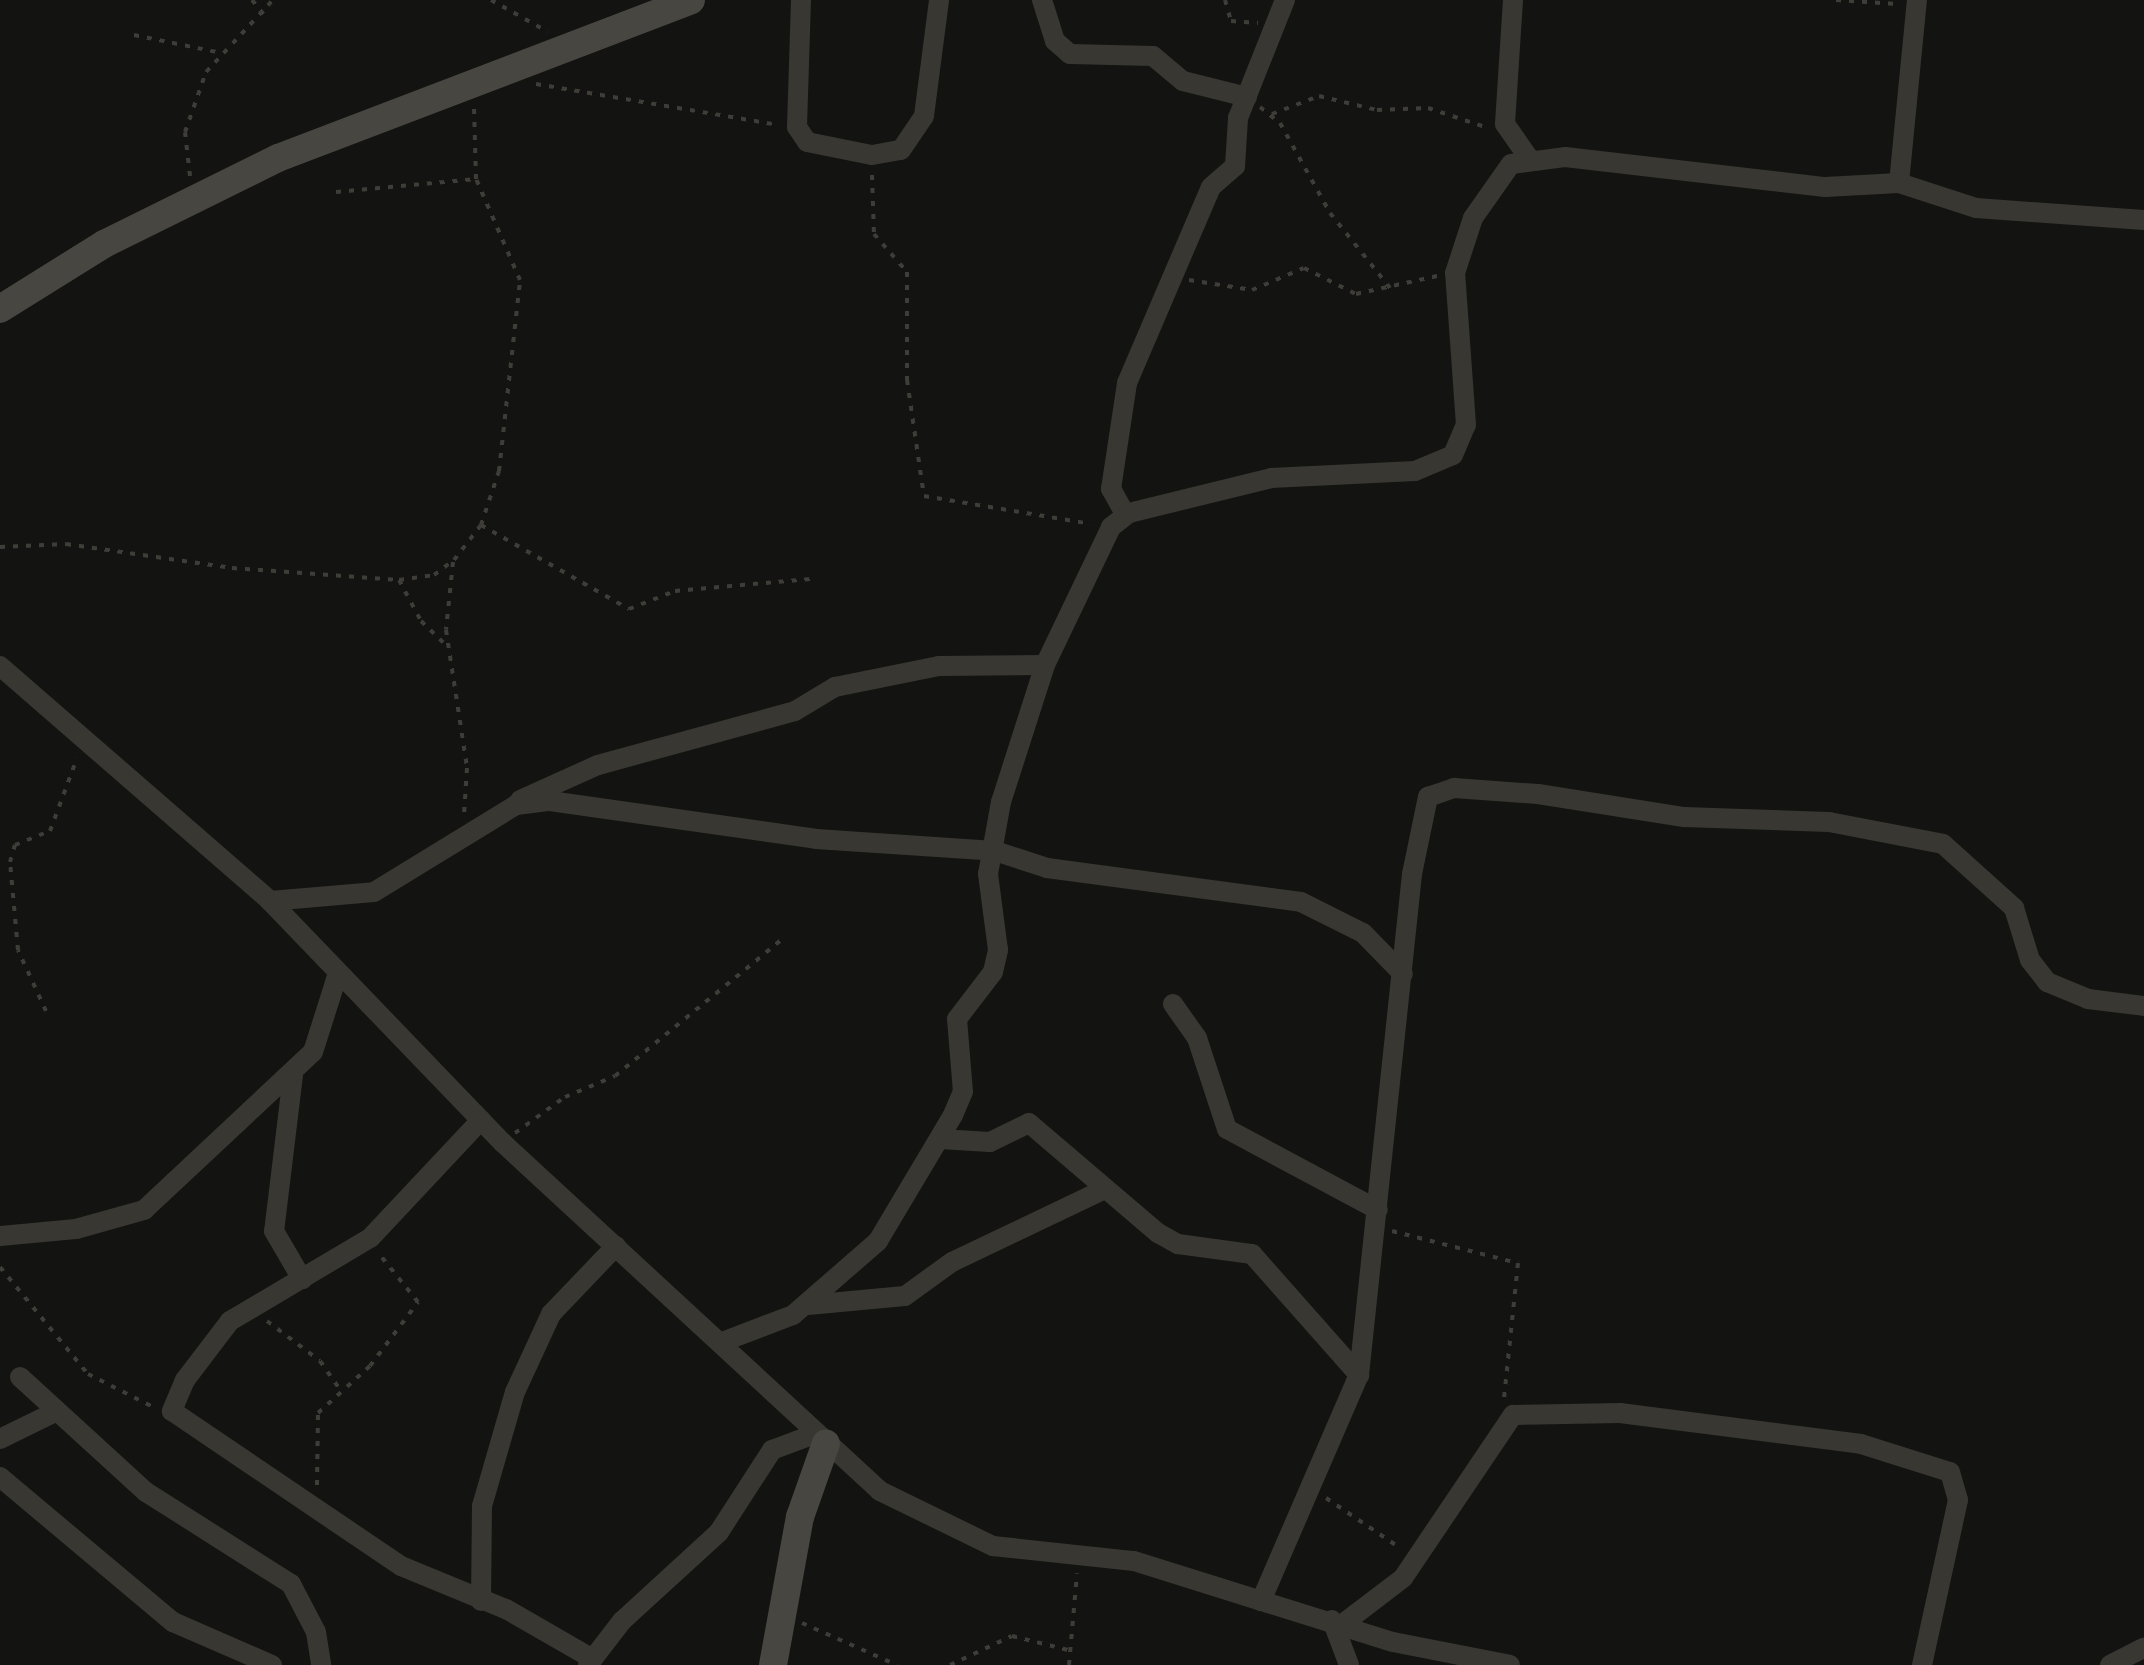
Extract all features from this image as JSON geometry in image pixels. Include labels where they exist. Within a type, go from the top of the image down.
[{"type":"street","points":[[0,309],[208,191],[691,0]]},
{"type":"street","points":[[801,0],[798,127],[807,142],[872,156],[900,150],[924,116],[939,0]]},
{"type":"street","points":[[1042,0],[1055,42],[1070,54],[1153,56],[1183,81],[1246,99]]},
{"type":"street","points":[[808,1305],[889,1229],[963,1092],[957,1020],[993,972],[998,950],[988,874],[996,851],[1001,802],[1045,665],[1118,522],[1111,489],[1122,410],[1136,357],[1211,187],[1235,166],[1246,99],[1285,0]]},
{"type":"street","points":[[1513,0],[1505,116],[1511,136],[1528,157]]},
{"type":"street","points":[[1900,183],[1917,3]]},
{"type":"street","points":[[1118,522],[1271,478],[1415,472],[1453,455],[1466,425],[1455,272],[1496,176],[1528,157],[1825,187],[1900,183],[1976,208],[2144,220]]},
{"type":"street","points":[[270,901],[374,892],[458,845],[534,789],[598,765],[795,711],[851,683],[939,666],[1045,665]]},
{"type":"street","points":[[0,666],[270,901],[503,1143],[880,1492],[962,1536],[1134,1561],[1260,1602],[1338,1621],[1406,1646],[1510,1665]]},
{"type":"street","points":[[1260,1602],[1317,1482],[1358,1375],[1420,812],[1428,797],[1454,788],[1684,817],[1829,822],[1943,844],[2014,908],[2030,960],[2047,982],[2088,999],[2144,1006]]},
{"type":"street","points":[[516,805],[550,801],[816,840],[996,851],[1065,871],[1301,902],[1363,933],[1402,974]]},
{"type":"street","points":[[0,1236],[144,1210],[293,1076],[328,1023],[338,973]]},
{"type":"street","points":[[1174,1004],[1197,1038],[1226,1130],[1378,1210]]},
{"type":"street","points":[[293,1076],[274,1231],[302,1278]]},
{"type":"street","points":[[481,1120],[370,1238],[249,1309],[215,1337],[172,1411],[401,1566],[481,1601],[591,1662],[622,1621],[720,1532],[772,1450],[822,1438]]},
{"type":"street","points":[[940,1139],[990,1142],[1029,1124],[1178,1244],[1252,1254],[1358,1375]]},
{"type":"street","points":[[722,1342],[808,1305],[905,1296],[952,1262],[1105,1189]]},
{"type":"street","points":[[481,1601],[482,1506],[515,1392],[551,1314],[616,1246]]},
{"type":"street","points":[[20,1378],[53,1413],[146,1492],[291,1584],[316,1632],[322,1665]]},
{"type":"street","points":[[1338,1621],[1418,1558],[1504,1423],[1528,1410],[1693,1419],[1861,1444],[1940,1466],[1956,1480],[1958,1500],[1922,1665]]},
{"type":"street","points":[[0,1439],[53,1413]]},
{"type":"street","points":[[772,1665],[779,1615],[822,1438]]},
{"type":"street","points":[[0,1476],[173,1622],[272,1665]]},
{"type":"street","points":[[1338,1621],[1349,1665]]},
{"type":"street","points":[[2110,1665],[2144,1648]]},
{"type":"path","points":[[252,0],[264,15]]},
{"type":"path","points":[[208,191],[182,156],[217,52],[264,15],[273,0]]},
{"type":"path","points":[[491,0],[574,47]]},
{"type":"path","points":[[1225,0],[1231,21],[1278,25]]},
{"type":"path","points":[[1836,0],[1917,3]]},
{"type":"path","points":[[134,35],[217,52]]},
{"type":"path","points":[[0,547],[66,544],[232,568],[399,580],[434,575],[454,560],[481,525],[505,437],[520,280],[476,179],[484,80],[798,127]]},
{"type":"path","points":[[1272,114],[1320,96],[1377,110],[1440,111],[1511,136]]},
{"type":"path","points":[[1246,99],[1272,114],[1330,212],[1390,288]]},
{"type":"path","points":[[872,156],[874,234],[908,272],[907,380],[924,496],[1118,522]]},
{"type":"path","points":[[336,192],[476,179]]},
{"type":"path","points":[[1174,277],[1252,290],[1304,268],[1344,292],[1390,288],[1455,272]]},
{"type":"path","points":[[481,525],[628,609],[676,591],[810,579]]},
{"type":"path","points":[[454,560],[449,648],[467,768],[458,845]]},
{"type":"path","points":[[399,580],[421,621],[449,648]]},
{"type":"path","points":[[46,1011],[18,950],[10,862],[15,845],[50,831],[86,741]]},
{"type":"path","points":[[503,1143],[565,1097],[615,1076],[784,937]]},
{"type":"path","points":[[1376,1236],[1404,1231],[1518,1263],[1502,1359],[1504,1423]]},
{"type":"path","points":[[312,1508],[316,1422],[418,1302],[370,1238]]},
{"type":"path","points":[[0,1266],[88,1374],[133,1402],[172,1411]]},
{"type":"path","points":[[249,1309],[320,1362],[342,1393]]},
{"type":"path","points":[[1317,1482],[1342,1515],[1418,1558]]},
{"type":"path","points":[[1070,1665],[1072,1595],[1087,1556]]},
{"type":"path","points":[[779,1615],[846,1636],[897,1665]]},
{"type":"path","points":[[950,1665],[1012,1636],[1072,1651]]}]
